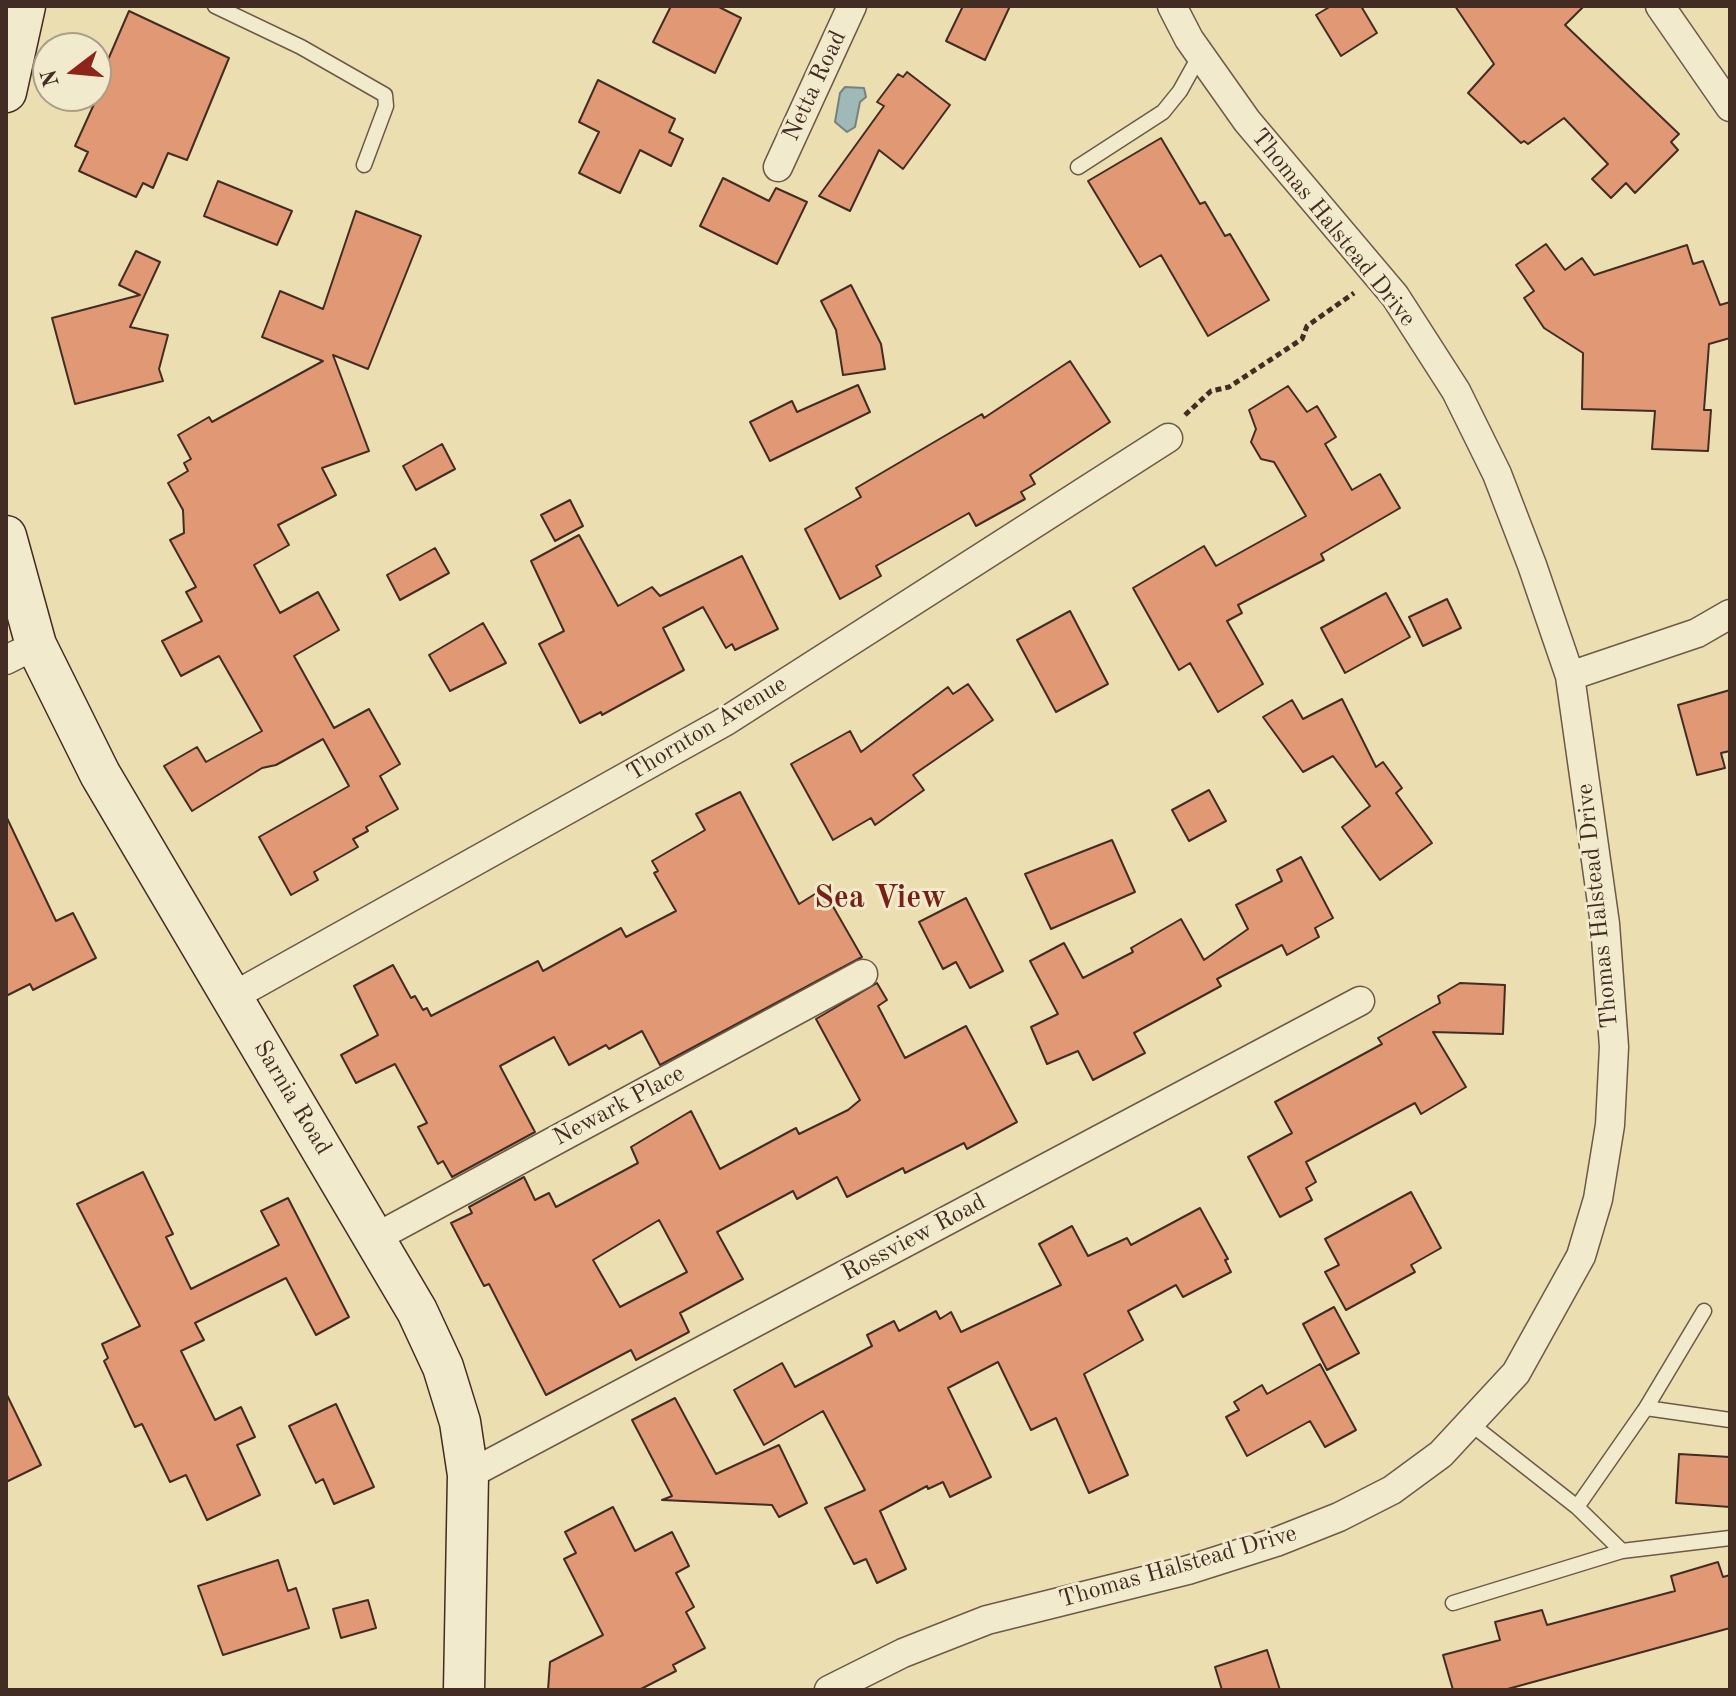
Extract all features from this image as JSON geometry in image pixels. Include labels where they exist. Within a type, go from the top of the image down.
[{"type":"main road","points":[[6,92],[25,6]]},
{"type":"main road","name":"Sarnia Road","points":[[6,536],[21,652],[100,774],[375,1238],[417,1311],[443,1367],[460,1422],[468,1475],[464,1690]]},
{"type":"street","name":"Netta Road","points":[[778,167],[852,6]]},
{"type":"street","name":"Thomas Halstead Drive","points":[[829,1690],[889,1659],[987,1620],[1188,1570],[1339,1517],[1392,1490],[1441,1454],[1516,1373],[1581,1256],[1598,1199],[1610,1125],[1614,1047],[1605,924],[1570,676],[1497,474],[1456,391],[1395,296],[1247,121],[1200,55],[1172,6]]},
{"type":"street","points":[[1660,6],[1730,107]]},
{"type":"street","name":"Thornton Avenue","points":[[232,997],[726,721],[1168,438]]},
{"type":"street","points":[[1570,676],[1697,633],[1730,614]]},
{"type":"street","name":"Newark Place","points":[[375,1238],[863,974]]},
{"type":"street","name":"Rossview Road","points":[[468,1475],[1360,1001]]},
{"type":"lane","points":[[215,6],[301,47],[385,95],[386,106],[364,165]]},
{"type":"lane","points":[[1078,167],[1163,112],[1180,91],[1200,55]]},
{"type":"lane","points":[[1577,1507],[1646,1408],[1704,1311]]},
{"type":"lane","points":[[1646,1408],[1730,1420]]},
{"type":"lane","points":[[1471,1424],[1577,1507],[1622,1551]]},
{"type":"lane","points":[[1453,1603],[1622,1551],[1730,1538]]},
{"type":"path","points":[[1168,438],[1192,405],[1211,391],[1229,387],[1302,339],[1307,326],[1357,291]]},
{"type":"water","points":[[845,87],[864,88],[866,97],[860,102],[855,127],[847,132],[835,122],[840,93]]},
{"type":"building","points":[[671,6],[717,6],[741,18],[715,73],[653,42]]},
{"type":"building","points":[[963,6],[1010,6],[985,60],[946,41]]},
{"type":"building","points":[[1331,6],[1361,6],[1377,33],[1341,56],[1316,15]]},
{"type":"building","points":[[1455,6],[1584,6],[1565,25],[1679,134],[1671,142],[1678,150],[1635,193],[1626,183],[1611,198],[1592,179],[1608,164],[1564,118],[1528,144],[1524,141],[1521,143],[1468,93],[1494,64]]},
{"type":"building","points":[[129,11],[229,58],[187,160],[168,153],[153,188],[143,183],[136,197],[79,171],[88,152],[75,146],[90,112],[112,112],[112,50]]},
{"type":"building","points":[[907,72],[950,105],[903,169],[879,150],[850,211],[819,196],[884,106],[877,102],[898,74],[903,77]]},
{"type":"building","points":[[598,80],[675,119],[669,132],[683,139],[671,166],[640,150],[620,193],[579,173],[599,132],[579,122]]},
{"type":"building","points":[[1161,138],[1200,204],[1205,202],[1225,236],[1230,234],[1269,300],[1208,336],[1161,255],[1140,267],[1088,181]]},
{"type":"building","points":[[723,178],[769,201],[776,188],[807,202],[777,264],[700,226]]},
{"type":"building","points":[[218,181],[292,211],[277,245],[204,216]]},
{"type":"building","points":[[356,211],[421,236],[368,369],[333,355],[369,451],[322,468],[336,495],[278,525],[289,545],[254,565],[280,613],[318,592],[339,630],[294,656],[334,728],[369,709],[400,764],[380,776],[398,809],[366,827],[368,831],[353,839],[358,847],[314,872],[318,880],[291,895],[259,837],[349,786],[323,739],[276,765],[262,768],[192,811],[164,766],[197,747],[206,762],[262,731],[219,656],[181,676],[162,641],[202,621],[186,592],[196,587],[170,540],[184,533],[183,510],[168,483],[188,471],[184,463],[191,459],[178,435],[209,417],[212,422],[323,361],[262,337],[280,291],[323,309]]},
{"type":"building","points":[[1546,244],[1565,270],[1582,258],[1594,275],[1687,245],[1693,264],[1703,261],[1720,305],[1730,302],[1730,338],[1709,344],[1704,410],[1711,410],[1708,451],[1652,449],[1655,411],[1582,409],[1583,353],[1544,328],[1524,298],[1534,291],[1516,265]]},
{"type":"building","points":[[136,251],[160,262],[130,327],[168,335],[159,369],[163,381],[75,404],[52,318],[140,295],[119,285]]},
{"type":"building","points":[[851,285],[881,344],[885,369],[843,375],[836,330],[821,301]]},
{"type":"building","points":[[1070,361],[1110,422],[1030,475],[1035,484],[1021,492],[1025,499],[976,526],[969,513],[876,566],[881,576],[840,599],[805,529],[861,497],[856,488],[982,414],[984,418]]},
{"type":"building","points":[[858,385],[870,412],[770,461],[750,422],[792,401],[797,412]]},
{"type":"building","points":[[1288,386],[1307,412],[1317,406],[1336,437],[1325,444],[1352,490],[1380,474],[1400,508],[1321,554],[1324,560],[1238,605],[1242,613],[1227,621],[1263,684],[1218,712],[1190,663],[1179,670],[1133,588],[1204,546],[1216,566],[1306,516],[1274,462],[1261,459],[1251,442],[1256,429],[1249,410]]},
{"type":"building","points":[[442,444],[455,469],[416,490],[403,466]]},
{"type":"building","points":[[570,500],[583,526],[555,541],[541,515]]},
{"type":"building","points":[[579,535],[618,606],[652,587],[660,596],[742,556],[778,629],[735,650],[732,644],[726,648],[703,607],[663,628],[684,670],[602,715],[601,712],[580,723],[539,644],[564,631],[531,561]]},
{"type":"building","points":[[435,548],[449,573],[400,600],[387,575]]},
{"type":"building","points":[[1386,593],[1410,637],[1345,673],[1321,628]]},
{"type":"building","points":[[1447,599],[1461,628],[1423,646],[1409,617]]},
{"type":"building","points":[[1070,611],[1108,684],[1056,712],[1017,640]]},
{"type":"building","points":[[483,623],[506,663],[450,691],[429,655]]},
{"type":"building","points":[[968,684],[993,720],[913,775],[924,790],[875,825],[871,818],[833,840],[791,764],[850,731],[861,752],[948,687],[953,694]]},
{"type":"building","points":[[1730,690],[1730,751],[1721,753],[1725,768],[1697,775],[1678,705]]},
{"type":"building","points":[[1342,699],[1376,767],[1383,762],[1402,788],[1396,793],[1432,843],[1380,880],[1342,827],[1370,806],[1333,756],[1303,772],[1263,717],[1292,700],[1303,719]]},
{"type":"building","points":[[1209,790],[1226,821],[1189,841],[1172,810]]},
{"type":"building","points":[[740,792],[799,904],[823,889],[862,957],[660,1065],[642,1031],[609,1049],[606,1045],[569,1065],[554,1037],[500,1066],[535,1132],[452,1177],[443,1161],[438,1164],[418,1127],[427,1123],[395,1064],[356,1083],[341,1055],[378,1035],[354,986],[393,965],[411,998],[415,996],[423,1010],[427,1008],[431,1016],[538,961],[543,971],[621,928],[626,937],[676,911],[654,873],[658,871],[652,861],[705,830],[696,814]]},
{"type":"building","points":[[6,816],[56,921],[73,913],[96,958],[33,990],[30,984],[6,996]]},
{"type":"building","points":[[1112,840],[1135,892],[1051,929],[1025,874]]},
{"type":"building","points":[[1301,857],[1333,918],[1315,928],[1319,937],[1287,955],[1282,945],[1217,979],[1221,986],[1134,1033],[1145,1053],[1093,1080],[1078,1051],[1047,1064],[1031,1027],[1058,1014],[1030,961],[1064,943],[1083,978],[1133,952],[1131,948],[1181,919],[1204,960],[1248,929],[1236,905],[1282,881],[1277,870]]},
{"type":"building","points":[[966,898],[1003,971],[970,988],[956,962],[943,969],[919,922]]},
{"type":"building","points":[[877,983],[887,1000],[878,1006],[905,1058],[966,1026],[1017,1122],[967,1149],[964,1143],[905,1173],[903,1168],[847,1197],[837,1177],[797,1199],[793,1191],[717,1232],[743,1279],[680,1313],[689,1332],[636,1360],[631,1350],[546,1395],[489,1284],[484,1286],[451,1223],[472,1213],[469,1207],[524,1177],[535,1200],[549,1193],[556,1207],[638,1163],[631,1147],[691,1111],[720,1169],[796,1128],[799,1134],[848,1110],[860,1100],[816,1019]],"holes":[[[659,1220],[687,1272],[620,1307],[593,1260]]]},
{"type":"building","points":[[1460,983],[1505,985],[1503,1034],[1433,1032],[1466,1087],[1421,1114],[1415,1103],[1306,1162],[1316,1182],[1306,1188],[1312,1200],[1280,1217],[1248,1157],[1292,1133],[1275,1102],[1382,1044],[1378,1038],[1440,1003],[1438,996]]},
{"type":"building","points":[[143,1172],[173,1234],[166,1237],[191,1289],[279,1245],[261,1211],[288,1198],[349,1317],[316,1335],[286,1278],[195,1323],[204,1340],[181,1351],[215,1420],[241,1407],[255,1437],[237,1445],[260,1495],[207,1520],[186,1475],[170,1482],[142,1424],[135,1427],[104,1361],[108,1358],[102,1344],[140,1326],[77,1204]]},
{"type":"building","points":[[1411,1192],[1441,1248],[1411,1265],[1415,1272],[1346,1310],[1325,1272],[1339,1265],[1325,1239]]},
{"type":"building","points":[[1200,1208],[1228,1259],[1225,1260],[1231,1272],[1183,1297],[1176,1285],[1128,1311],[1143,1340],[1084,1374],[1128,1475],[1089,1493],[1056,1418],[1031,1430],[998,1362],[948,1388],[991,1477],[950,1497],[943,1482],[928,1489],[927,1486],[880,1511],[906,1569],[877,1583],[866,1559],[854,1564],[825,1508],[865,1490],[823,1411],[764,1445],[734,1390],[782,1363],[795,1387],[872,1346],[867,1335],[894,1321],[899,1331],[936,1311],[940,1319],[951,1312],[961,1332],[1061,1285],[1039,1244],[1072,1226],[1088,1256],[1127,1238],[1131,1245]]},
{"type":"building","points":[[1334,1307],[1359,1353],[1327,1370],[1303,1324]]},
{"type":"building","points":[[1320,1364],[1356,1430],[1325,1447],[1310,1421],[1247,1456],[1226,1417],[1239,1410],[1234,1402],[1262,1385],[1267,1394]]},
{"type":"building","points":[[6,1393],[41,1465],[6,1482]]},
{"type":"building","points":[[675,1398],[716,1474],[779,1445],[807,1503],[779,1517],[772,1505],[662,1500],[672,1496],[632,1420]]},
{"type":"building","points":[[336,1404],[374,1487],[334,1504],[323,1479],[316,1483],[289,1426]]},
{"type":"building","points":[[1679,1454],[1730,1457],[1730,1507],[1676,1503]]},
{"type":"building","points":[[613,1507],[635,1551],[672,1532],[689,1566],[676,1573],[694,1607],[686,1612],[705,1648],[673,1665],[676,1671],[639,1690],[548,1690],[550,1662],[603,1635],[564,1559],[576,1553],[565,1532]]},
{"type":"building","points":[[278,1560],[288,1591],[296,1588],[309,1628],[223,1655],[198,1586]]},
{"type":"building","points":[[1718,1562],[1723,1577],[1730,1575],[1730,1628],[1504,1690],[1453,1690],[1443,1655],[1500,1640],[1495,1622],[1542,1610],[1547,1625],[1675,1591],[1671,1576]]},
{"type":"building","points":[[368,1600],[376,1628],[341,1638],[333,1609]]},
{"type":"building","points":[[1267,1650],[1280,1690],[1222,1690],[1215,1667]]},
{"type":"district","name":"Sea View","points":[[880,899]]}]
